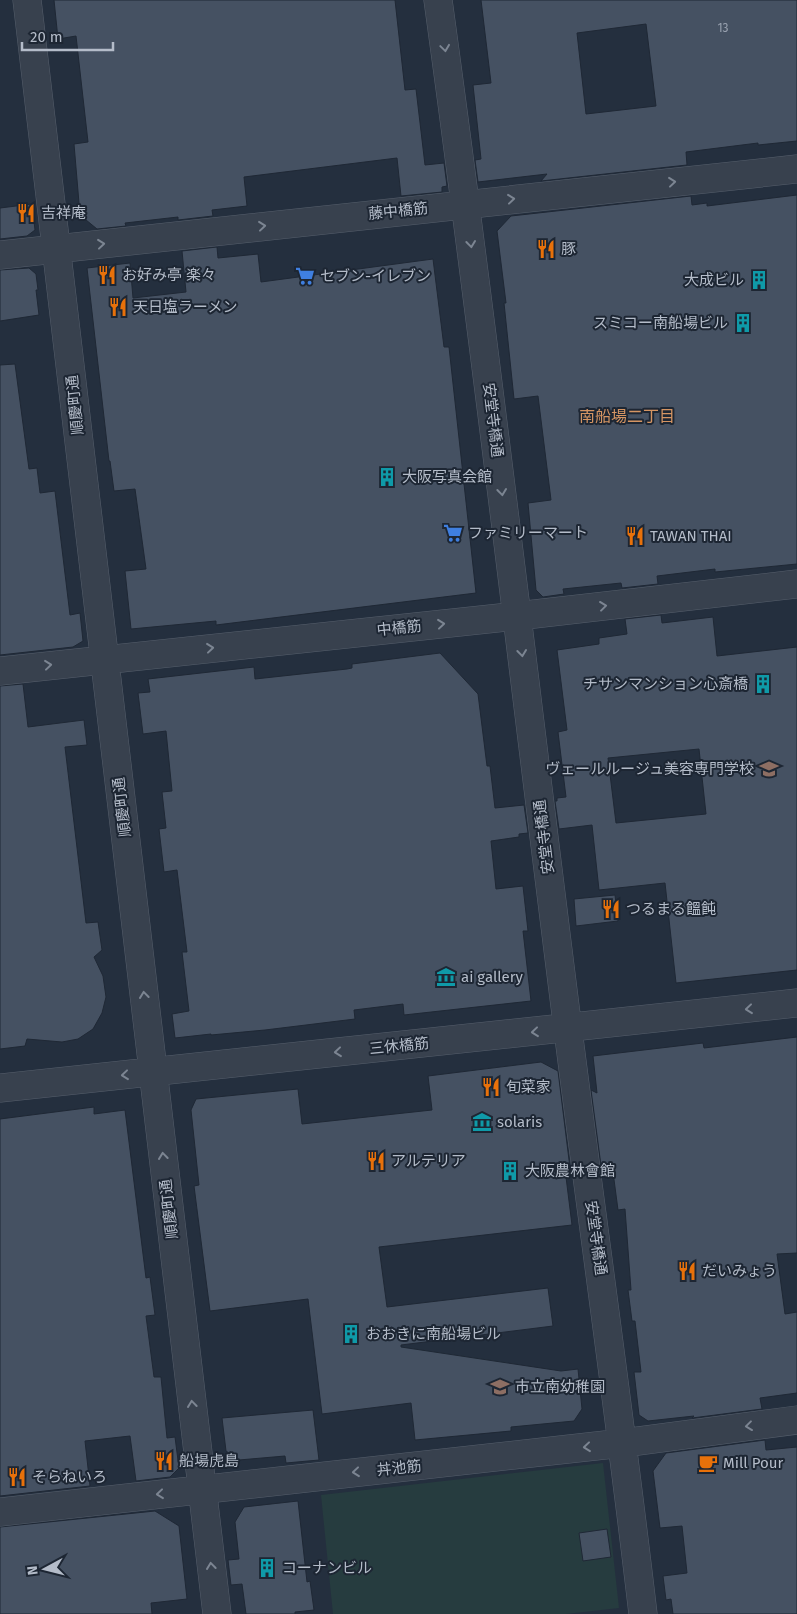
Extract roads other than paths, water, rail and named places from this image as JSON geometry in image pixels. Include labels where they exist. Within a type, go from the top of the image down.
[{"type":"street","name":"順慶町通","points":[[27,0],[58,248],[104,659],[217,1614]]},
{"type":"street","name":"安堂寺橋通","points":[[438,0],[466,204],[643,1614]]},
{"type":"street","name":"藤中橋筋","points":[[0,255],[797,169]]},
{"type":"street","name":"中橋筋","points":[[0,670],[517,616],[797,584]]},
{"type":"street","name":"三休橋筋","points":[[0,1088],[797,1003]]},
{"type":"street","name":"丼池筋","points":[[0,1512],[623,1443],[797,1420]]},
{"type":"place","name":"吉祥庵","points":[[26,213]]},
{"type":"place","name":"豚","points":[[546,249]]},
{"type":"place","name":"お好み亭 楽々","points":[[107,275]]},
{"type":"place","name":"セブン-イレブン","points":[[305,276]]},
{"type":"place","name":"大成ビル","points":[[759,280]]},
{"type":"place","name":"天日塩ラーメン","points":[[118,307]]},
{"type":"place","name":"スミコー南船場ビル","points":[[743,323]]},
{"type":"place","name":"大阪写真会館","points":[[387,477]]},
{"type":"place","name":"ファミリーマート","points":[[453,533]]},
{"type":"place","name":"TAWAN THAI","points":[[635,536]]},
{"type":"place","name":"チサンマンション心斎橋","points":[[763,684]]},
{"type":"place","name":"ヴェールルージュ美容専門学校","points":[[769,769]]},
{"type":"place","name":"つるまる饂飩","points":[[611,909]]},
{"type":"place","name":"ai gallery","points":[[446,977]]},
{"type":"place","name":"旬菜家","points":[[491,1087]]},
{"type":"place","name":"solaris","points":[[482,1122]]},
{"type":"place","name":"アルテリア","points":[[376,1161]]},
{"type":"place","name":"大阪農林會館","points":[[510,1171]]},
{"type":"place","name":"だいみょう","points":[[687,1271]]},
{"type":"place","name":"おおきに南船場ビル","points":[[351,1334]]},
{"type":"place","name":"市立南幼稚園","points":[[500,1387]]},
{"type":"place","name":"船場虎島","points":[[164,1461]]},
{"type":"place","name":"Mill Pour","points":[[708,1463]]},
{"type":"place","name":"そらねいろ","points":[[17,1477]]},
{"type":"place","name":"コーナンビル","points":[[267,1568]]},
{"type":"district","name":"南船場二丁目","points":[[627,416]]}]
